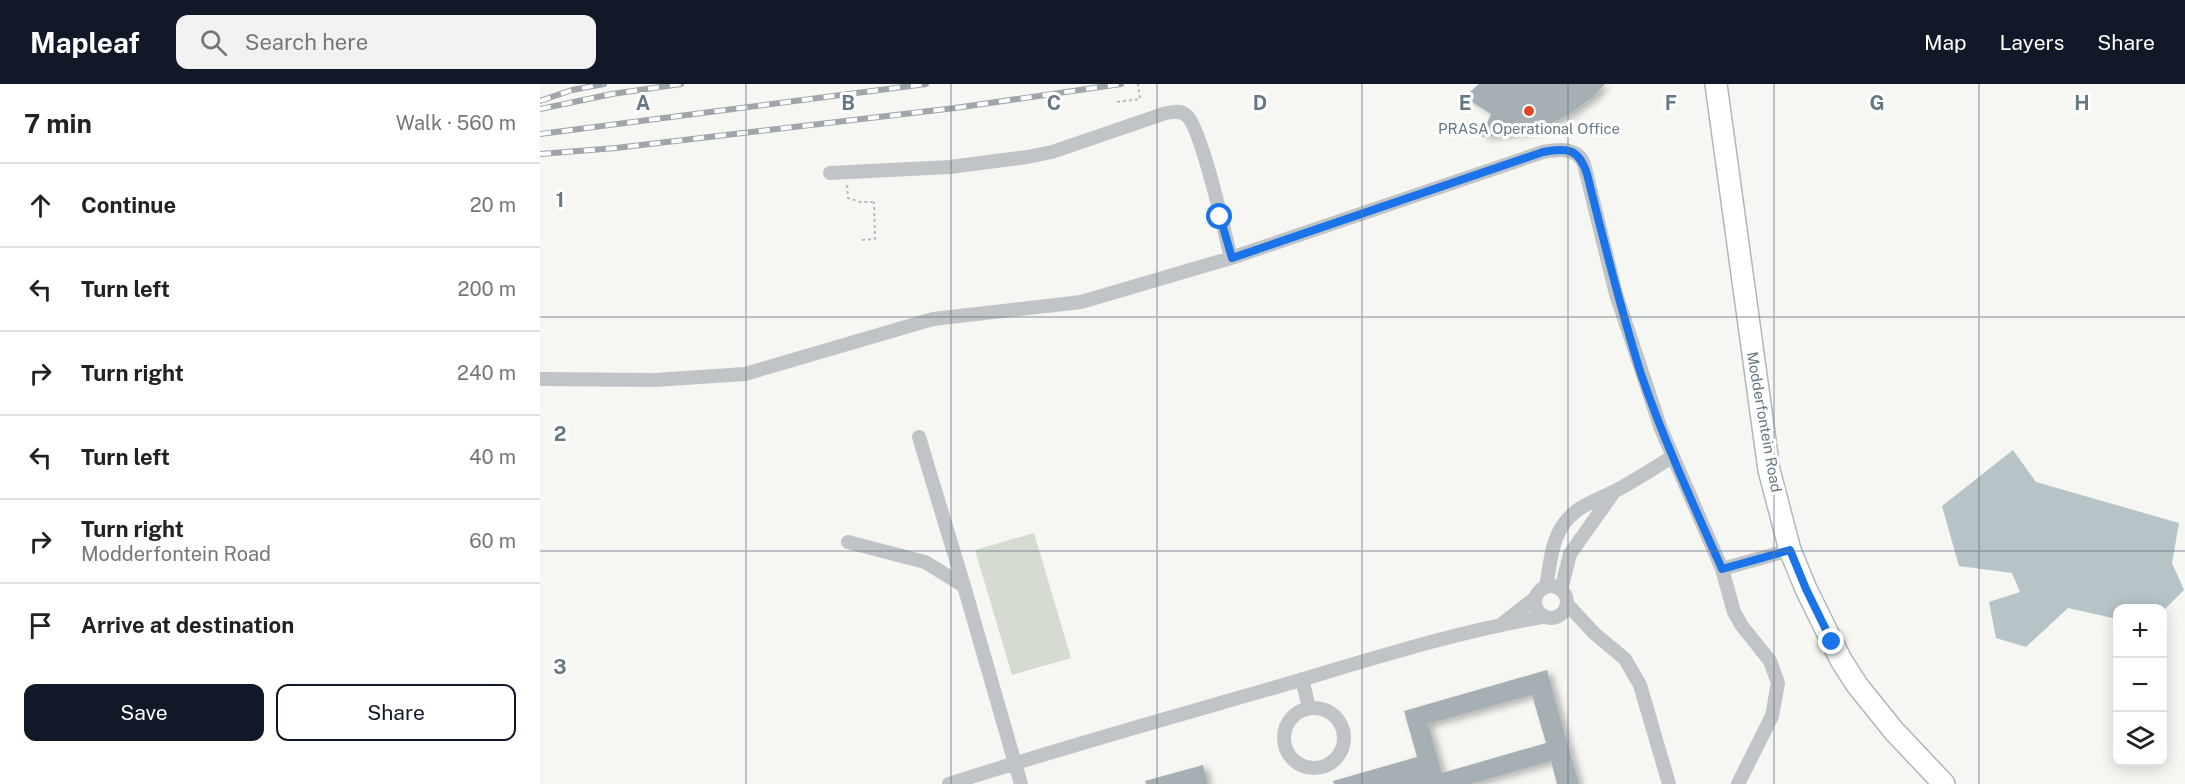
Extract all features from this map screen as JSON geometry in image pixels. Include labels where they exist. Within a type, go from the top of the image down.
[{"type":"main road","name":"Modderfontein Road","points":[[1716,84],[1769,470],[1790,550],[1806,589],[1841,660],[1857,685],[1894,731],[1944,784]]},
{"type":"street","points":[[830,173],[950,167],[1028,157],[1052,152],[1163,114],[1181,112],[1187,115],[1193,123],[1198,135],[1232,258]]},
{"type":"street","points":[[540,379],[655,380],[745,374],[933,319],[1081,302],[1232,258],[1543,152],[1561,149],[1572,152],[1582,158],[1584,164],[1616,294],[1642,376],[1672,457],[1722,569],[1738,619],[1770,661],[1778,684],[1772,716],[1738,784]]},
{"type":"street","points":[[919,437],[1021,784]]},
{"type":"street","points":[[1546,587],[1554,544],[1563,525],[1576,512],[1595,500],[1672,457]]},
{"type":"street","points":[[1616,490],[1570,554],[1561,590],[1567,604],[1594,633],[1624,659],[1640,685],[1669,784]]},
{"type":"street","points":[[1563,525],[1580,538]]},
{"type":"street","points":[[848,542],[925,562],[964,586]]},
{"type":"street","points":[[1722,569],[1790,550]]},
{"type":"street","points":[[1501,624],[1535,598],[1541,589],[1551,586],[1561,590]]},
{"type":"street","points":[[1535,598],[1535,608],[1547,619],[1558,617],[1567,604]]},
{"type":"street","points":[[949,784],[1302,679],[1501,624],[1542,616]]},
{"type":"street","points":[[1558,617],[1594,633]]},
{"type":"street","points":[[1302,679],[1309,708]]},
{"type":"street","points":[[1309,708],[1329,711],[1337,718],[1344,738],[1342,748],[1336,758],[1318,768],[1299,764],[1291,757],[1283,738],[1290,718],[1309,708]]},
{"type":"path","points":[[1117,102],[1140,99],[1138,84]]},
{"type":"path","points":[[845,171],[848,198],[860,202],[874,202],[875,239],[862,240]]},
{"type":"shaded area","points":[[2013,450],[2036,482],[2179,523],[2172,563],[2184,590],[2167,607],[2167,604],[2113,604],[2113,618],[2068,608],[2026,647],[1996,638],[1989,602],[2020,592],[2012,573],[1959,566],[1942,506]]},
{"type":"shaded area","points":[[1034,533],[1071,658],[1012,675],[975,550]]},
{"type":"building","name":"PRASA Operational Office","points":[[1479,84],[1605,84],[1593,97],[1549,125],[1526,133],[1481,137],[1491,114],[1464,97]]},
{"type":"building","points":[[1547,670],[1579,784],[1557,784],[1551,761],[1471,784],[1334,784],[1333,781],[1417,757],[1404,711]],"holes":[[[1532,695],[1546,743],[1442,773],[1428,724]]]},
{"type":"building","points":[[1203,765],[1208,784],[1146,784],[1145,781]]},
{"type":"railway","points":[[540,101],[572,90],[604,84]]},
{"type":"railway","points":[[540,109],[612,94],[681,84]]},
{"type":"railway","points":[[540,134],[926,84]]},
{"type":"railway","points":[[540,154],[616,148],[955,108],[1121,84]]},
{"type":"place","name":"PRASA Operational Office","points":[[1529,111]]},
{"type":"route","points":[[1220,217],[1232,258],[1543,152],[1561,149],[1578,155],[1582,158],[1587,174],[1616,294],[1642,376],[1672,457],[1722,569],[1790,550],[1832,642]]}]
